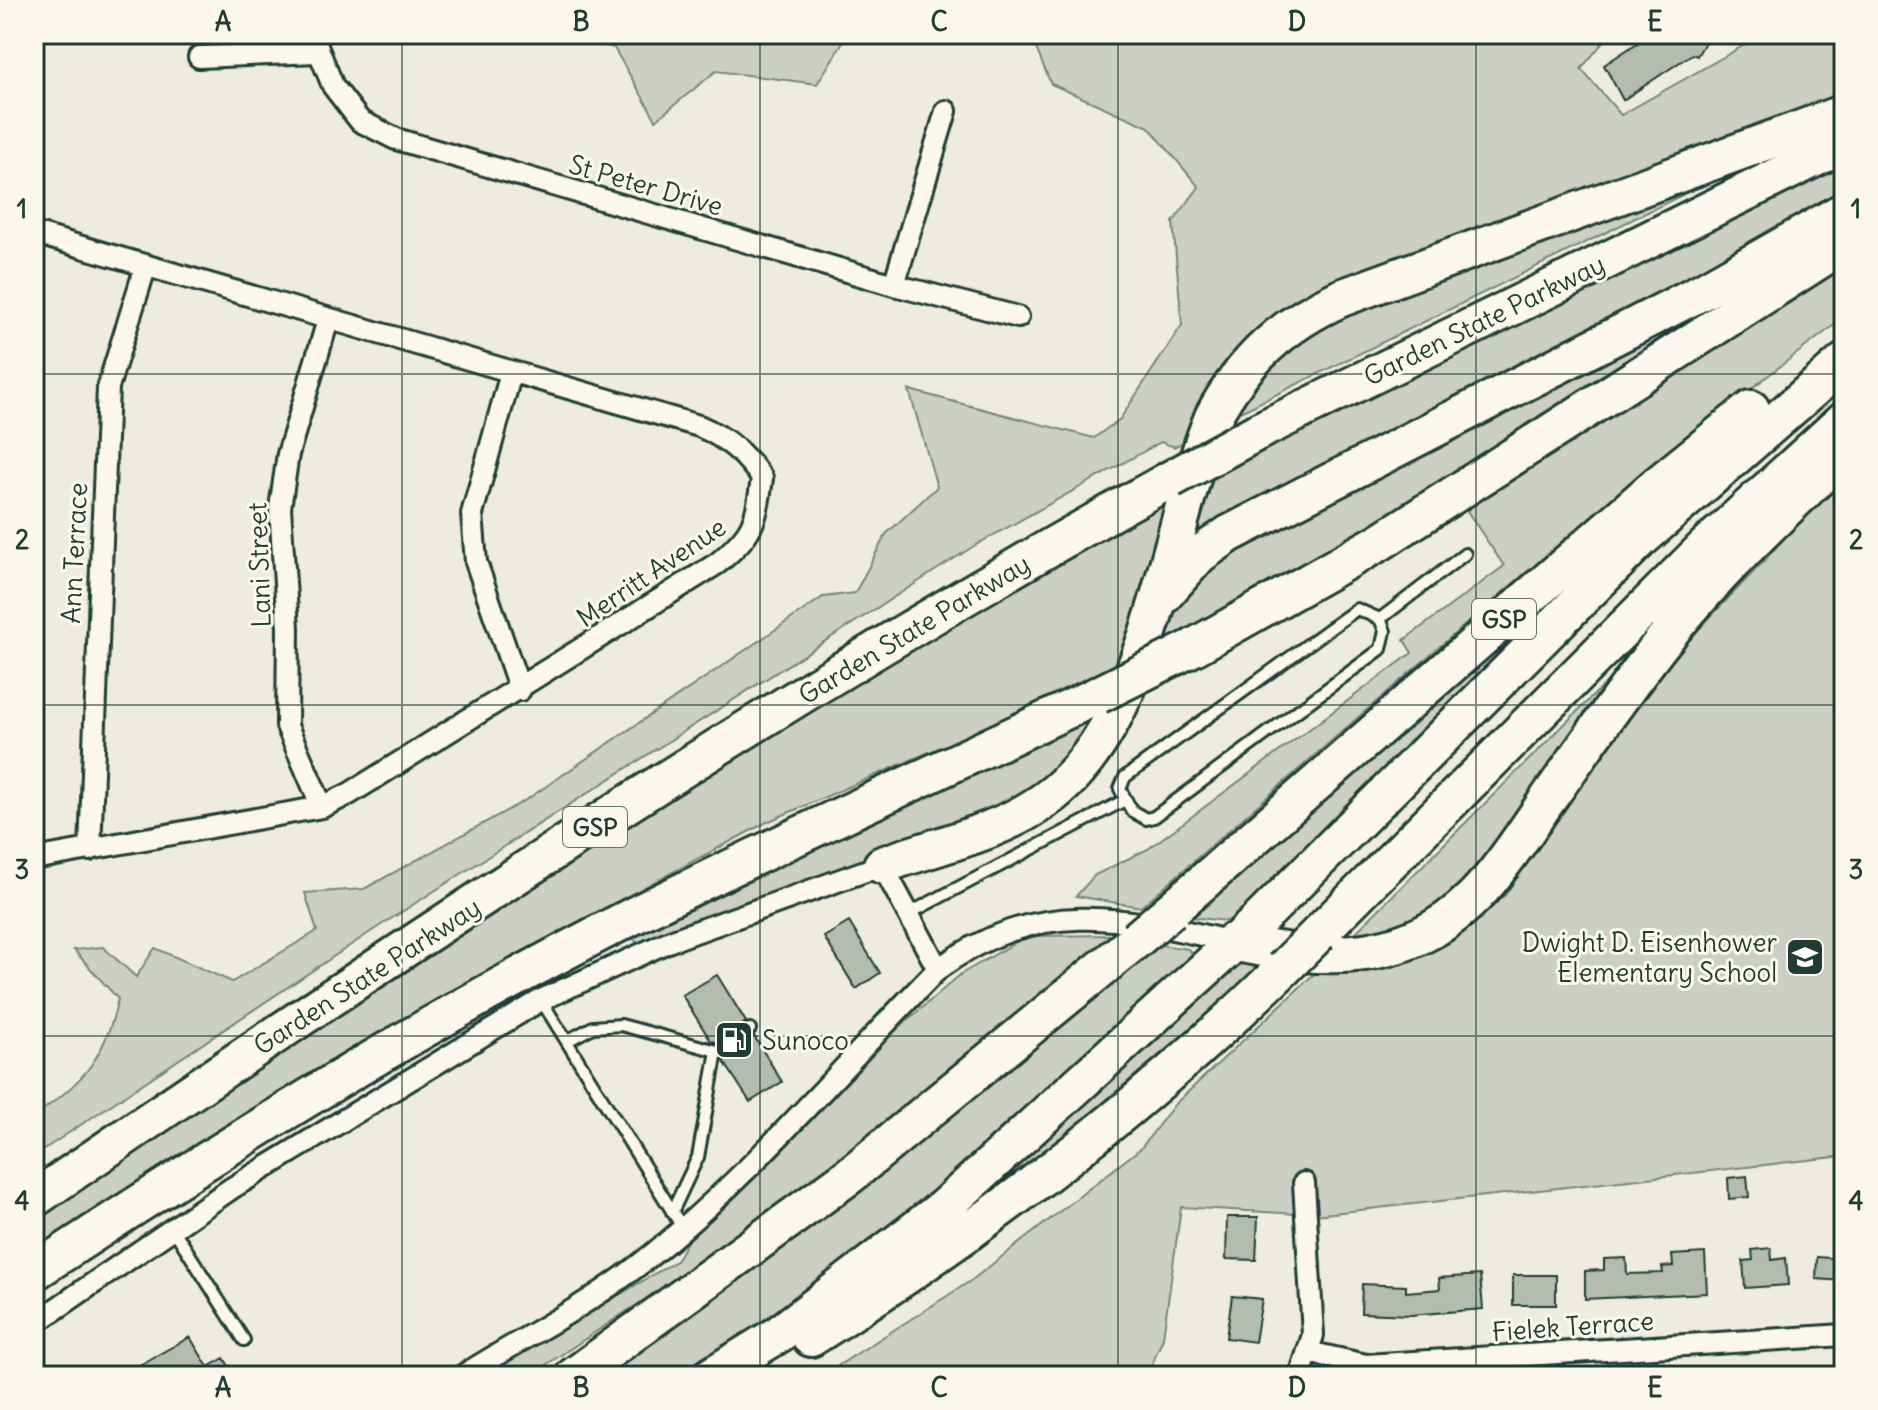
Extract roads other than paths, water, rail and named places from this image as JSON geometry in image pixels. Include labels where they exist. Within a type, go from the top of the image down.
[{"type":"highway","points":[[882,865],[998,824],[1031,809],[1059,789],[1083,764],[1110,726],[1132,676],[1213,417],[1240,371],[1292,324],[1341,298],[1844,113]]},
{"type":"highway","name":"Garden State Parkway","points":[[34,1199],[374,971],[729,741],[969,594],[1257,432],[1844,144]]},
{"type":"highway","points":[[1151,613],[1187,566],[1229,534],[1731,276],[1844,211]]},
{"type":"highway","points":[[34,1272],[290,1108],[517,977],[733,867],[1194,647],[1413,522],[1844,244]]},
{"type":"highway","name":"GSP","points":[[574,1376],[838,1185],[1136,940],[1657,485],[1844,337]]},
{"type":"highway","points":[[711,1376],[779,1334],[912,1235],[1278,901],[1608,570],[1750,441],[1844,362]]},
{"type":"highway","points":[[748,1376],[900,1282],[1050,1172],[1193,1054],[1283,969],[1705,547],[1844,420]]},
{"type":"highway","points":[[1232,942],[1305,954],[1359,954],[1415,938],[1449,919],[1490,880],[1616,704],[1686,614],[1736,558],[1844,454]]},
{"type":"street","points":[[199,57],[314,43]]},
{"type":"street","name":"St Peter Drive","points":[[314,43],[333,86],[360,121],[396,139],[894,285],[1018,317]]},
{"type":"street","points":[[894,285],[946,111]]},
{"type":"street","name":"Merritt Avenue","points":[[34,233],[699,426],[722,436],[746,454],[762,478],[758,506],[747,538],[676,592],[520,690],[322,807],[34,859]]},
{"type":"street","name":"Ann Terrace","points":[[90,850],[108,387],[146,265]]},
{"type":"street","name":"Lani Street","points":[[322,807],[287,726],[288,628],[280,508],[288,454],[328,320]]},
{"type":"street","points":[[511,373],[472,514],[476,562],[520,690]]},
{"type":"street","points":[[34,1324],[172,1227],[541,1000],[683,935],[882,865],[938,969]]},
{"type":"street","points":[[462,1376],[626,1274],[677,1220],[757,1155],[938,969],[970,947],[1007,930],[1068,917],[1140,922],[1232,942]]},
{"type":"street","points":[[1300,1376],[1313,1335],[1304,1183]]},
{"type":"street","name":"Fielek Terrace","points":[[1308,1352],[1366,1365],[1844,1335]]},
{"type":"lane","points":[[1380,619],[1465,554]]},
{"type":"lane","points":[[1357,609],[1380,619],[1385,631],[1381,649],[1154,817],[1140,817],[1125,800],[1120,789],[1125,777],[1350,612],[1357,609]]},
{"type":"lane","points":[[908,914],[1125,800]]},
{"type":"lane","points":[[541,1000],[677,1220]]},
{"type":"lane","points":[[567,1041],[593,1027],[621,1025],[717,1051]]},
{"type":"lane","points":[[677,1220],[698,1157],[717,1051],[750,1029]]},
{"type":"lane","points":[[172,1227],[244,1340]]},
{"type":"place","name":"Dwight D. Eisenhower Elementary School","points":[[1805,957]]},
{"type":"place","name":"Sunoco","points":[[734,1040]]}]
